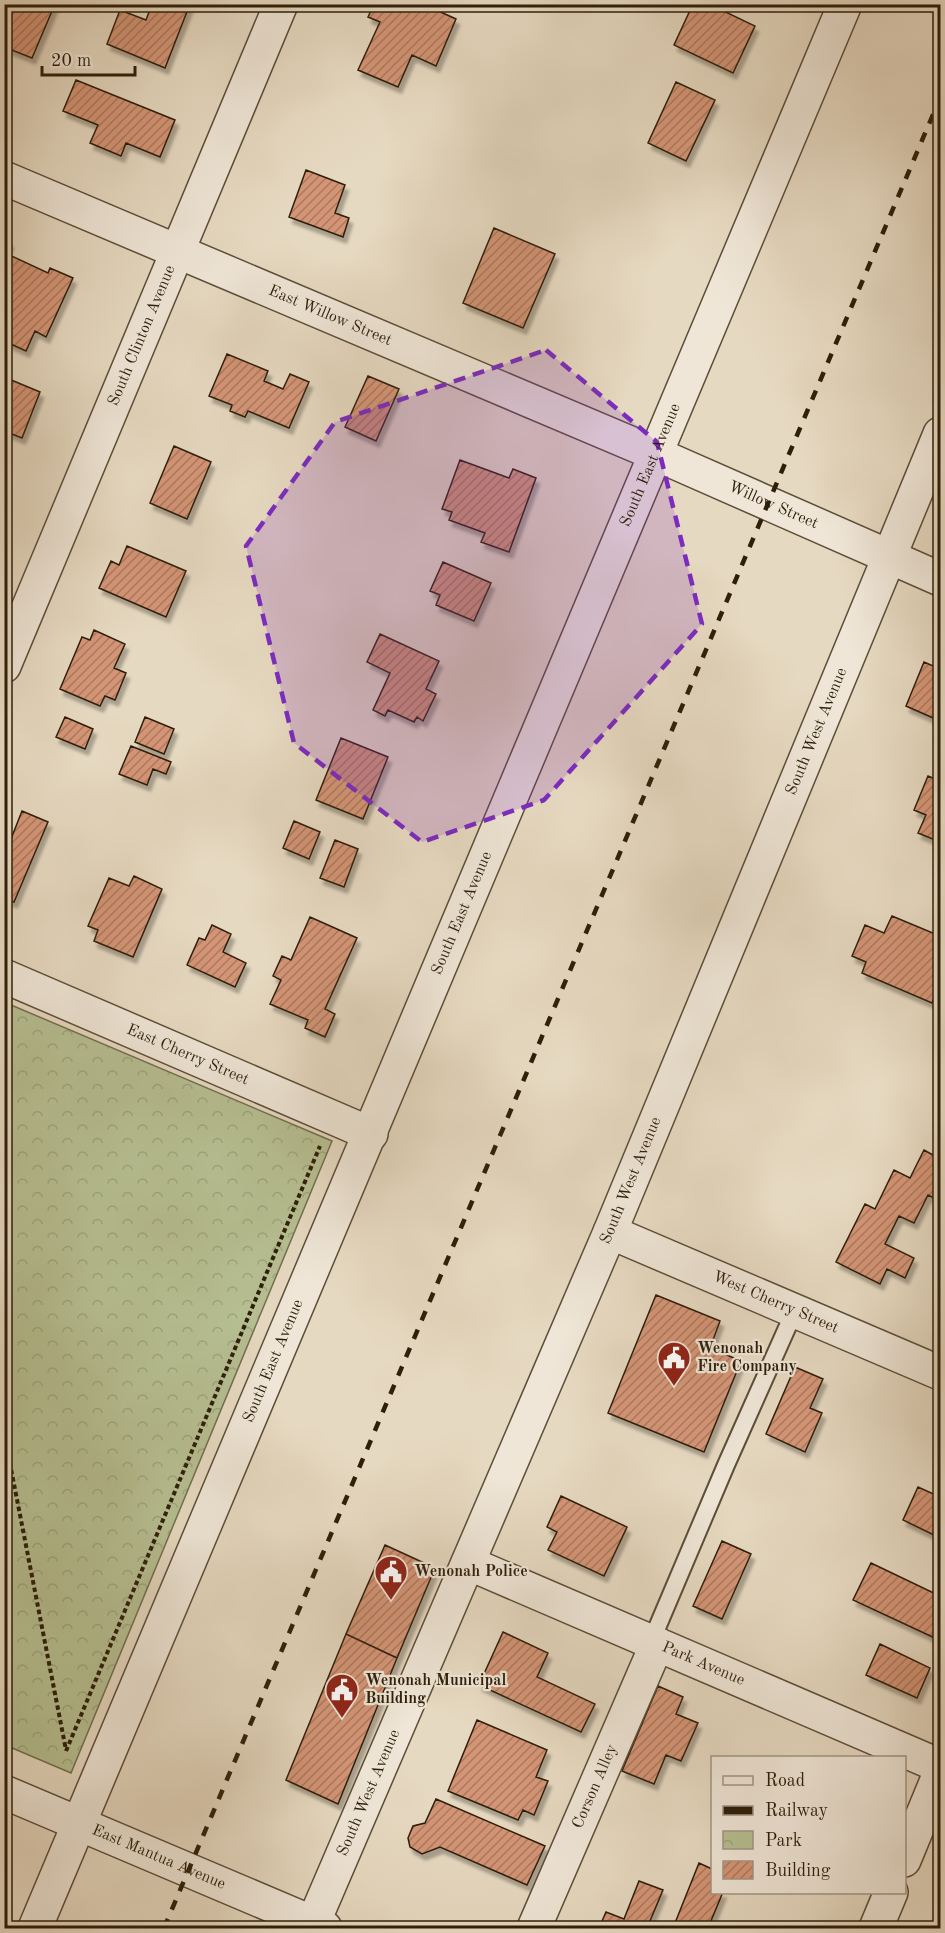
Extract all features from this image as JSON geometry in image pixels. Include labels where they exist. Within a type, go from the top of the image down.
[{"type":"street","name":"South Clinton Avenue","points":[[4,666],[281,4]]},
{"type":"street","name":"South East Avenue","points":[[35,1929],[845,4]]},
{"type":"street","name":"East Willow Street","points":[[4,178],[656,454]]},
{"type":"street","name":"South West Avenue","points":[[317,1927],[468,1563],[610,1232],[940,434]]},
{"type":"street","name":"Willow Street","points":[[656,454],[940,579]]},
{"type":"street","name":"East Cherry Street","points":[[4,976],[370,1134]]},
{"type":"street","name":"West Cherry Street","points":[[610,1232],[940,1372]]},
{"type":"street","name":"Park Avenue","points":[[468,1563],[940,1766]]},
{"type":"street","name":"Corson Alley","points":[[534,1929],[654,1643]]},
{"type":"street","points":[[906,1855],[940,1773]]},
{"type":"street","name":"East Mantua Avenue","points":[[4,1792],[317,1927]]},
{"type":"street","points":[[876,1929],[891,1894]]},
{"type":"lane","points":[[654,1643],[726,1465],[795,1310]]},
{"type":"path","points":[[4,1433],[66,1751],[323,1138]]},
{"type":"highlighted area","points":[[546,350],[657,442],[702,624],[544,800],[422,842],[294,743],[246,546],[335,422]]},
{"type":"green space","points":[[4,1002],[332,1141],[71,1773],[5,1745]]},
{"type":"building","points":[[4,4],[55,4],[32,58],[4,47]]},
{"type":"building","points":[[152,4],[190,4],[165,68],[107,44],[120,10],[146,20]]},
{"type":"building","points":[[374,4],[436,4],[434,9],[456,19],[436,66],[412,55],[398,87],[358,70],[380,22],[368,17]]},
{"type":"building","points":[[693,4],[709,4],[755,26],[733,73],[674,45]]},
{"type":"building","points":[[76,80],[175,120],[160,157],[126,143],[121,156],[90,143],[98,125],[63,111]]},
{"type":"building","points":[[676,82],[715,100],[686,161],[648,143]]},
{"type":"building","points":[[306,170],[345,185],[335,213],[349,218],[343,237],[289,217]]},
{"type":"building","points":[[494,228],[555,254],[523,328],[463,303]]},
{"type":"building","points":[[4,239],[10,242],[5,253],[48,273],[50,268],[73,278],[46,337],[35,331],[26,351],[4,341]]},
{"type":"building","points":[[227,354],[268,371],[264,381],[283,389],[290,374],[309,382],[289,428],[248,411],[245,417],[230,411],[232,405],[209,396]]},
{"type":"building","points":[[368,376],[399,389],[376,441],[345,427]]},
{"type":"building","points":[[4,377],[40,392],[22,438],[4,431]]},
{"type":"building","points":[[174,446],[211,462],[187,519],[150,503]]},
{"type":"building","points":[[460,460],[509,478],[513,469],[536,478],[509,552],[481,542],[485,533],[449,520],[452,512],[442,509]]},
{"type":"building","points":[[127,546],[186,571],[166,617],[99,588],[111,561],[119,565]]},
{"type":"building","points":[[443,562],[491,583],[474,621],[436,605],[440,595],[430,591]]},
{"type":"building","points":[[94,630],[125,644],[114,668],[126,673],[115,700],[105,696],[100,706],[60,689],[82,637],[90,640]]},
{"type":"building","points":[[380,634],[439,661],[426,689],[436,694],[423,721],[417,717],[414,722],[388,710],[385,716],[373,710],[390,673],[367,662]]},
{"type":"building","points":[[924,662],[940,669],[940,721],[906,706]]},
{"type":"building","points":[[65,717],[93,729],[85,749],[56,737]]},
{"type":"building","points":[[145,717],[174,729],[164,754],[135,742]]},
{"type":"building","points":[[341,738],[388,757],[363,819],[316,800]]},
{"type":"building","points":[[131,746],[171,762],[166,774],[153,769],[147,785],[119,774]]},
{"type":"building","points":[[928,776],[940,781],[940,842],[918,833],[926,815],[914,810]]},
{"type":"building","points":[[22,811],[48,822],[14,902],[4,898],[4,842],[9,844]]},
{"type":"building","points":[[294,821],[320,832],[309,859],[283,848]]},
{"type":"building","points":[[335,840],[358,849],[344,887],[320,878]]},
{"type":"building","points":[[134,876],[162,889],[133,957],[94,941],[98,930],[88,926],[109,878],[129,886]]},
{"type":"building","points":[[892,916],[940,936],[940,982],[932,1003],[862,973],[866,962],[852,956],[865,925],[884,933]]},
{"type":"building","points":[[310,917],[357,938],[325,1009],[335,1014],[325,1037],[305,1028],[308,1020],[270,1004],[281,980],[273,976],[282,956],[291,960]]},
{"type":"building","points":[[212,925],[231,934],[223,952],[246,963],[235,987],[187,965],[199,938],[205,940]]},
{"type":"building","points":[[924,1150],[940,1159],[940,1201],[928,1195],[914,1223],[899,1216],[885,1244],[914,1258],[905,1278],[887,1269],[880,1284],[836,1262],[865,1204],[875,1209],[894,1170],[910,1178]]},
{"type":"building","name":"Wenonah Fire Company","points":[[656,1295],[720,1321],[710,1348],[741,1361],[704,1452],[608,1413]]},
{"type":"building","points":[[795,1367],[823,1379],[810,1408],[822,1413],[805,1452],[766,1434]]},
{"type":"building","points":[[918,1487],[940,1497],[940,1538],[903,1520]]},
{"type":"building","points":[[561,1496],[627,1527],[604,1576],[548,1550],[557,1532],[547,1527]]},
{"type":"building","points":[[722,1541],[751,1554],[722,1619],[693,1606]]},
{"type":"building","name":"Wenonah Police","points":[[385,1545],[435,1568],[397,1658],[346,1634]]},
{"type":"building","points":[[871,1563],[940,1596],[939,1640],[853,1600]]},
{"type":"building","points":[[503,1632],[548,1653],[537,1677],[595,1704],[581,1732],[479,1685]]},
{"type":"building","name":"Wenonah Municipal Building","points":[[346,1634],[397,1658],[338,1804],[286,1780]]},
{"type":"building","points":[[880,1644],[930,1668],[917,1698],[866,1675]]},
{"type":"building","points":[[658,1686],[683,1697],[676,1714],[698,1723],[681,1761],[666,1755],[654,1784],[622,1771]]},
{"type":"building","points":[[477,1720],[547,1750],[536,1777],[548,1781],[534,1815],[523,1810],[518,1820],[448,1791]]},
{"type":"building","points":[[436,1799],[545,1846],[527,1885],[440,1847],[422,1854],[410,1847],[408,1838],[413,1826],[425,1823]]},
{"type":"building","points":[[699,1863],[711,1869],[711,1894],[722,1894],[708,1928],[673,1928]]},
{"type":"building","points":[[639,1881],[663,1890],[647,1928],[599,1928],[606,1912],[624,1919]]},
{"type":"railway","points":[[164,1928],[940,98]]},
{"type":"place","name":"Wenonah Fire Company","points":[[674,1387]]},
{"type":"place","name":"Wenonah Police","points":[[391,1601]]},
{"type":"place","name":"Wenonah Municipal Building","points":[[342,1719]]}]
